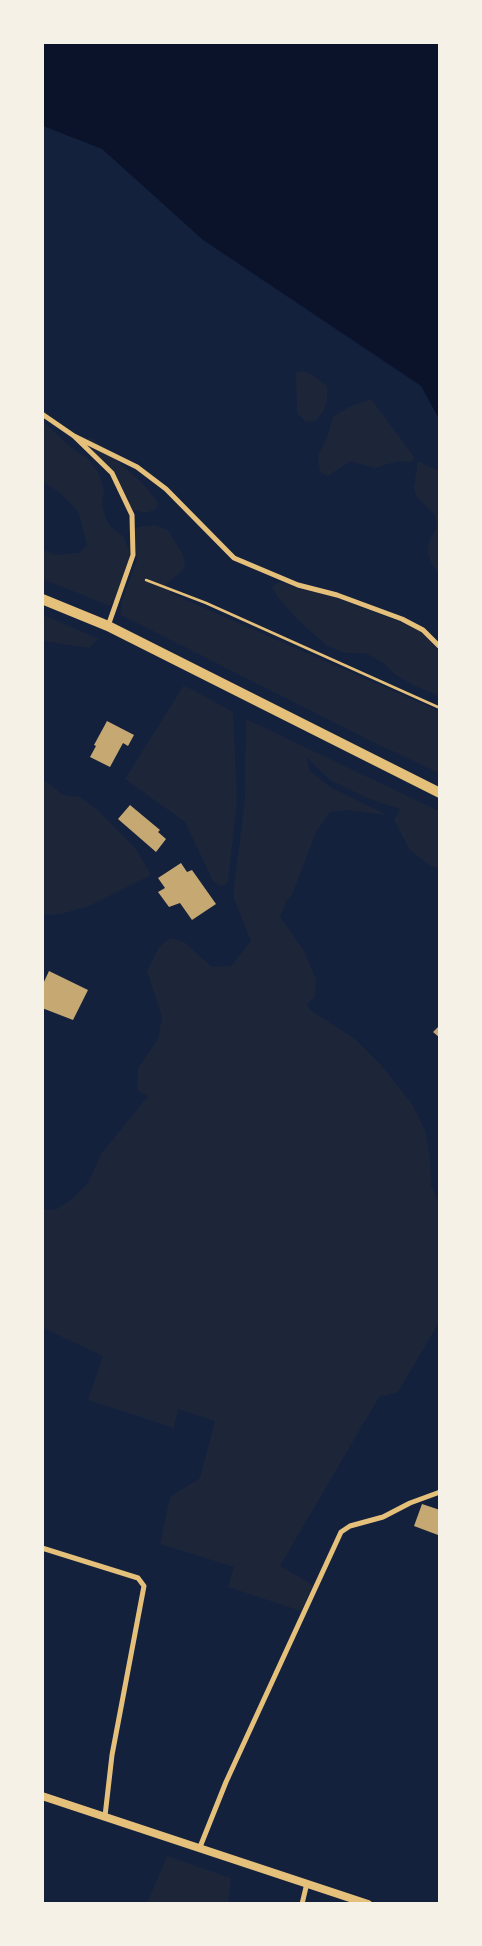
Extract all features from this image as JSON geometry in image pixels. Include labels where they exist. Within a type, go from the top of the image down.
[{"type":"main road","points":[[42,599],[108,626],[440,793]]},
{"type":"street","points":[[42,414],[74,436],[137,467],[166,488],[234,558],[298,585],[337,594],[402,619],[423,630],[440,647]]},
{"type":"street","points":[[74,436],[112,473],[132,515],[133,555],[124,587],[108,626]]},
{"type":"street","points":[[200,1847],[223,1790],[341,1532],[350,1526],[383,1517],[410,1503],[440,1492]]},
{"type":"street","points":[[42,1548],[138,1578],[144,1586],[112,1755],[105,1816]]},
{"type":"street","points":[[42,1796],[368,1904]]},
{"type":"street","points":[[302,1904],[307,1883]]},
{"type":"path","points":[[146,580],[206,604],[440,708]]},
{"type":"shaded area","points":[[42,43],[439,43],[439,419],[421,386],[203,240],[102,149],[43,126]]},
{"type":"shaded area","points":[[304,371],[327,386],[327,401],[323,412],[315,421],[306,422],[297,413],[296,372]]},
{"type":"shaded area","points":[[371,399],[415,458],[410,462],[399,461],[374,468],[350,461],[328,476],[320,472],[318,456],[327,438],[333,417],[349,407]]},
{"type":"shaded area","points":[[43,421],[69,446],[88,459],[98,472],[104,489],[102,504],[104,514],[110,526],[124,537],[129,557],[118,596],[110,606],[43,579],[42,549],[55,555],[79,553],[87,545],[79,513],[59,492],[43,482]]},
{"type":"shaded area","points":[[92,438],[142,483],[158,502],[156,509],[146,513],[133,510],[127,503],[121,487],[83,441]]},
{"type":"shaded area","points":[[418,461],[439,471],[439,573],[431,563],[428,553],[429,542],[437,527],[435,515],[417,497],[414,487]]},
{"type":"shaded area","points":[[155,525],[168,530],[183,555],[185,562],[183,570],[166,584],[170,593],[439,711],[439,773],[373,742],[121,615],[122,600],[137,560],[134,531],[138,527]]},
{"type":"shaded area","points":[[280,582],[299,589],[331,596],[421,630],[439,652],[439,696],[413,685],[396,675],[382,662],[365,653],[345,653],[327,646],[298,620],[277,596],[272,586]]},
{"type":"shaded area","points":[[43,615],[99,639],[89,648],[43,641]]},
{"type":"shaded area","points":[[184,685],[233,712],[237,801],[228,883],[225,885],[219,886],[213,881],[185,822],[125,779]]},
{"type":"shaded area","points":[[246,719],[439,811],[439,869],[429,865],[409,849],[394,820],[400,809],[367,798],[330,780],[306,757],[310,771],[330,787],[387,815],[348,810],[330,812],[316,832],[292,895],[286,902],[280,917],[303,949],[316,979],[315,996],[307,1005],[310,1010],[355,1039],[382,1066],[412,1104],[425,1130],[430,1157],[431,1185],[439,1204],[440,1321],[398,1392],[379,1397],[280,1566],[313,1585],[301,1611],[228,1587],[234,1567],[160,1544],[170,1497],[200,1478],[215,1421],[178,1409],[174,1428],[88,1400],[103,1356],[43,1328],[43,1209],[55,1210],[72,1199],[88,1183],[101,1154],[148,1096],[137,1090],[138,1068],[158,1039],[162,1017],[147,971],[159,947],[170,938],[184,942],[212,967],[231,966],[251,941],[233,896],[245,799]]},
{"type":"shaded area","points":[[43,779],[63,795],[80,797],[99,811],[136,849],[151,875],[89,906],[61,914],[43,915]]},
{"type":"shaded area","points":[[167,1856],[231,1878],[228,1903],[147,1903]]},
{"type":"building","points":[[107,721],[134,735],[128,746],[123,743],[110,767],[90,757],[96,746],[94,745]]},
{"type":"building","points":[[130,805],[160,830],[158,832],[166,839],[156,852],[118,819]]},
{"type":"building","points":[[181,863],[187,872],[192,870],[216,904],[192,920],[180,903],[169,907],[158,892],[165,888],[158,878]]},
{"type":"building","points":[[49,971],[88,990],[73,1020],[42,1008],[42,986]]},
{"type":"building","points":[[440,1025],[440,1038],[433,1032]]},
{"type":"building","points":[[422,1504],[440,1510],[438,1535],[414,1526]]}]
